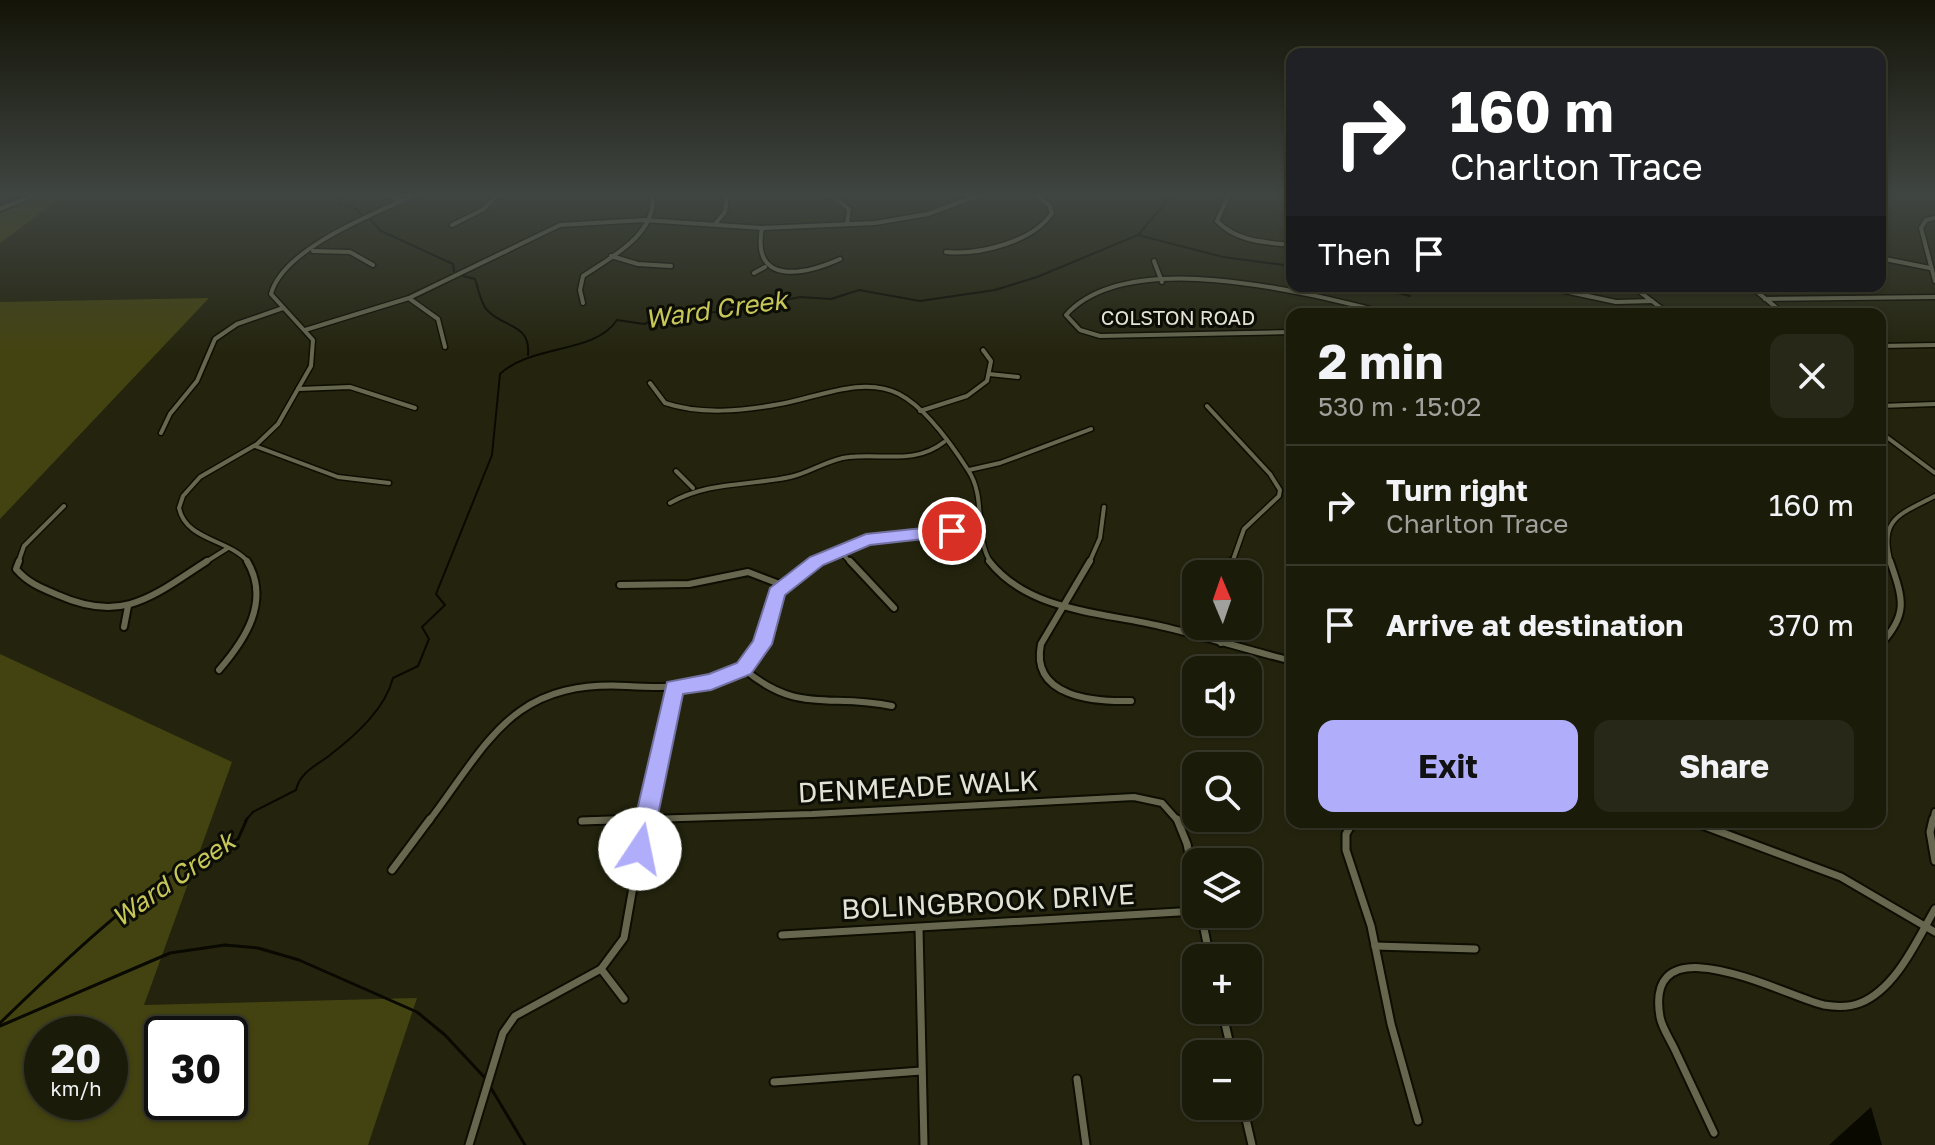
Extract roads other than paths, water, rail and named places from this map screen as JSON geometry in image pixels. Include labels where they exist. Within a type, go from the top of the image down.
[{"type":"street","points":[[219,670],[246,637],[256,591],[251,567],[242,555],[185,523],[179,513],[180,502],[202,476],[254,446],[276,427],[297,389],[314,355],[314,344],[271,294],[271,285],[316,247]]},
{"type":"street","points":[[305,330],[409,298],[510,247]]},
{"type":"street","points":[[583,303],[580,290],[583,276],[622,247]]},
{"type":"street","points":[[758,247],[757,252],[766,267]]},
{"type":"street","points":[[946,252],[958,254],[988,247]]},
{"type":"street","points":[[1925,247],[1935,281]]},
{"type":"street","points":[[312,251],[352,253],[373,265]]},
{"type":"street","points":[[1926,251],[1935,252]]},
{"type":"street","points":[[610,256],[638,264],[671,266]]},
{"type":"street","points":[[754,273],[766,267],[795,271],[840,259]]},
{"type":"street","points":[[1886,259],[1930,268]]},
{"type":"street","points":[[1154,261],[1162,282]]},
{"type":"street","name":"COLSTON ROAD","points":[[1286,290],[1262,284],[1162,282],[1107,285],[1070,305],[1066,315],[1080,330],[1100,336],[1286,332]]},
{"type":"street","name":"COLSTON ROAD","points":[[1296,292],[1364,308]]},
{"type":"street","points":[[1569,292],[1616,302],[1652,301]]},
{"type":"street","points":[[1640,292],[1661,308]]},
{"type":"street","points":[[1757,292],[1776,308]]},
{"type":"street","points":[[1765,299],[1935,297]]},
{"type":"street","points":[[409,298],[438,319],[445,347]]},
{"type":"street","points":[[161,433],[170,414],[197,381],[215,339],[237,324],[283,308]]},
{"type":"street","points":[[1886,346],[1935,345]]},
{"type":"street","points":[[920,411],[973,393],[987,381],[991,361],[983,350]]},
{"type":"street","points":[[989,374],[1018,377]]},
{"type":"street","points":[[650,383],[665,403],[688,409],[776,405],[869,387],[901,394],[920,411],[969,470],[976,490],[977,530],[982,549],[999,573],[1063,606],[1157,625],[1286,659]]},
{"type":"street","points":[[297,389],[350,387],[415,408]]},
{"type":"street","points":[[1886,406],[1935,404]]},
{"type":"street","points":[[1207,406],[1270,474],[1280,490],[1236,538],[1233,560]]},
{"type":"street","points":[[969,470],[1007,462],[1046,443],[1091,429]]},
{"type":"street","points":[[1886,436],[1935,473]]},
{"type":"street","points":[[670,503],[693,488],[791,477],[849,457],[904,457],[933,450],[944,442]]},
{"type":"street","points":[[254,446],[338,477],[389,483]]},
{"type":"street","points":[[676,471],[693,488]]},
{"type":"street","points":[[1886,641],[1893,636],[1906,603],[1888,545],[1890,524],[1898,515],[1935,496]]},
{"type":"street","points":[[64,506],[21,551],[16,563],[20,578],[85,607],[101,610],[128,606],[154,595],[228,548]]},
{"type":"street","points":[[1104,507],[1106,517],[1101,537],[1041,644],[1038,658],[1043,673],[1067,695],[1085,700],[1131,701]]},
{"type":"street","points":[[392,870],[501,726],[519,708],[542,694],[566,686],[675,688],[711,682],[744,669],[763,644],[770,612],[782,585],[838,549],[894,534],[977,530]]},
{"type":"street","points":[[838,549],[894,608]]},
{"type":"street","points":[[620,585],[689,584],[748,572],[782,585]]},
{"type":"street","points":[[124,627],[128,606]]},
{"type":"street","points":[[744,669],[762,687],[807,703],[874,700],[892,706]]},
{"type":"street","points":[[469,1145],[503,1033],[515,1016],[601,969],[624,938],[645,819],[675,688]]},
{"type":"street","name":"DENMEADE WALK","points":[[582,821],[812,814],[1134,797],[1164,804],[1188,848]]},
{"type":"street","points":[[1935,812],[1930,832],[1935,861]]},
{"type":"street","points":[[1350,828],[1346,834],[1346,850],[1375,946],[1391,1024],[1418,1121]]},
{"type":"street","points":[[1708,828],[1758,850],[1827,871],[1935,932]]},
{"type":"street","points":[[1714,1133],[1660,1018],[1657,999],[1667,979],[1695,965],[1721,969],[1820,1004],[1859,1003],[1874,996],[1890,979],[1935,909]]},
{"type":"street","name":"BOLINGBROOK DRIVE","points":[[782,935],[1182,913]]},
{"type":"street","points":[[919,928],[924,1145]]},
{"type":"street","points":[[1375,946],[1475,949]]},
{"type":"street","points":[[601,969],[624,999]]},
{"type":"street","points":[[774,1082],[921,1071]]},
{"type":"street","points":[[1077,1079],[1086,1145]]},
{"type":"street","points":[[1246,1120],[1252,1145]]},
{"type":"waterway","points":[[417,247],[453,264],[454,271]]},
{"type":"waterway","name":"Ward Creek","points":[[245,821],[253,812],[296,790],[305,774],[368,721],[383,700],[393,678],[418,666],[429,639],[422,627],[445,605],[436,594],[492,455],[500,374],[513,364],[594,339],[617,320],[644,324],[668,315],[733,311],[800,297],[831,299],[859,290],[920,301],[995,290],[1037,277],[1108,247]]},
{"type":"waterway","points":[[1186,247],[1223,257],[1286,265]]},
{"type":"waterway","points":[[463,276],[475,279],[481,300],[493,316],[521,331],[528,345],[528,355]]},
{"type":"waterway","points":[[1394,292],[1410,296]]},
{"type":"waterway","name":"Ward Creek","points":[[0,1023],[123,910],[203,851],[238,839],[247,819]]},
{"type":"waterway","points":[[0,1026],[170,953],[225,945],[258,948],[299,960],[417,1012],[445,1035],[486,1079]]},
{"type":"waterway","points":[[491,1088],[525,1145]]}]
